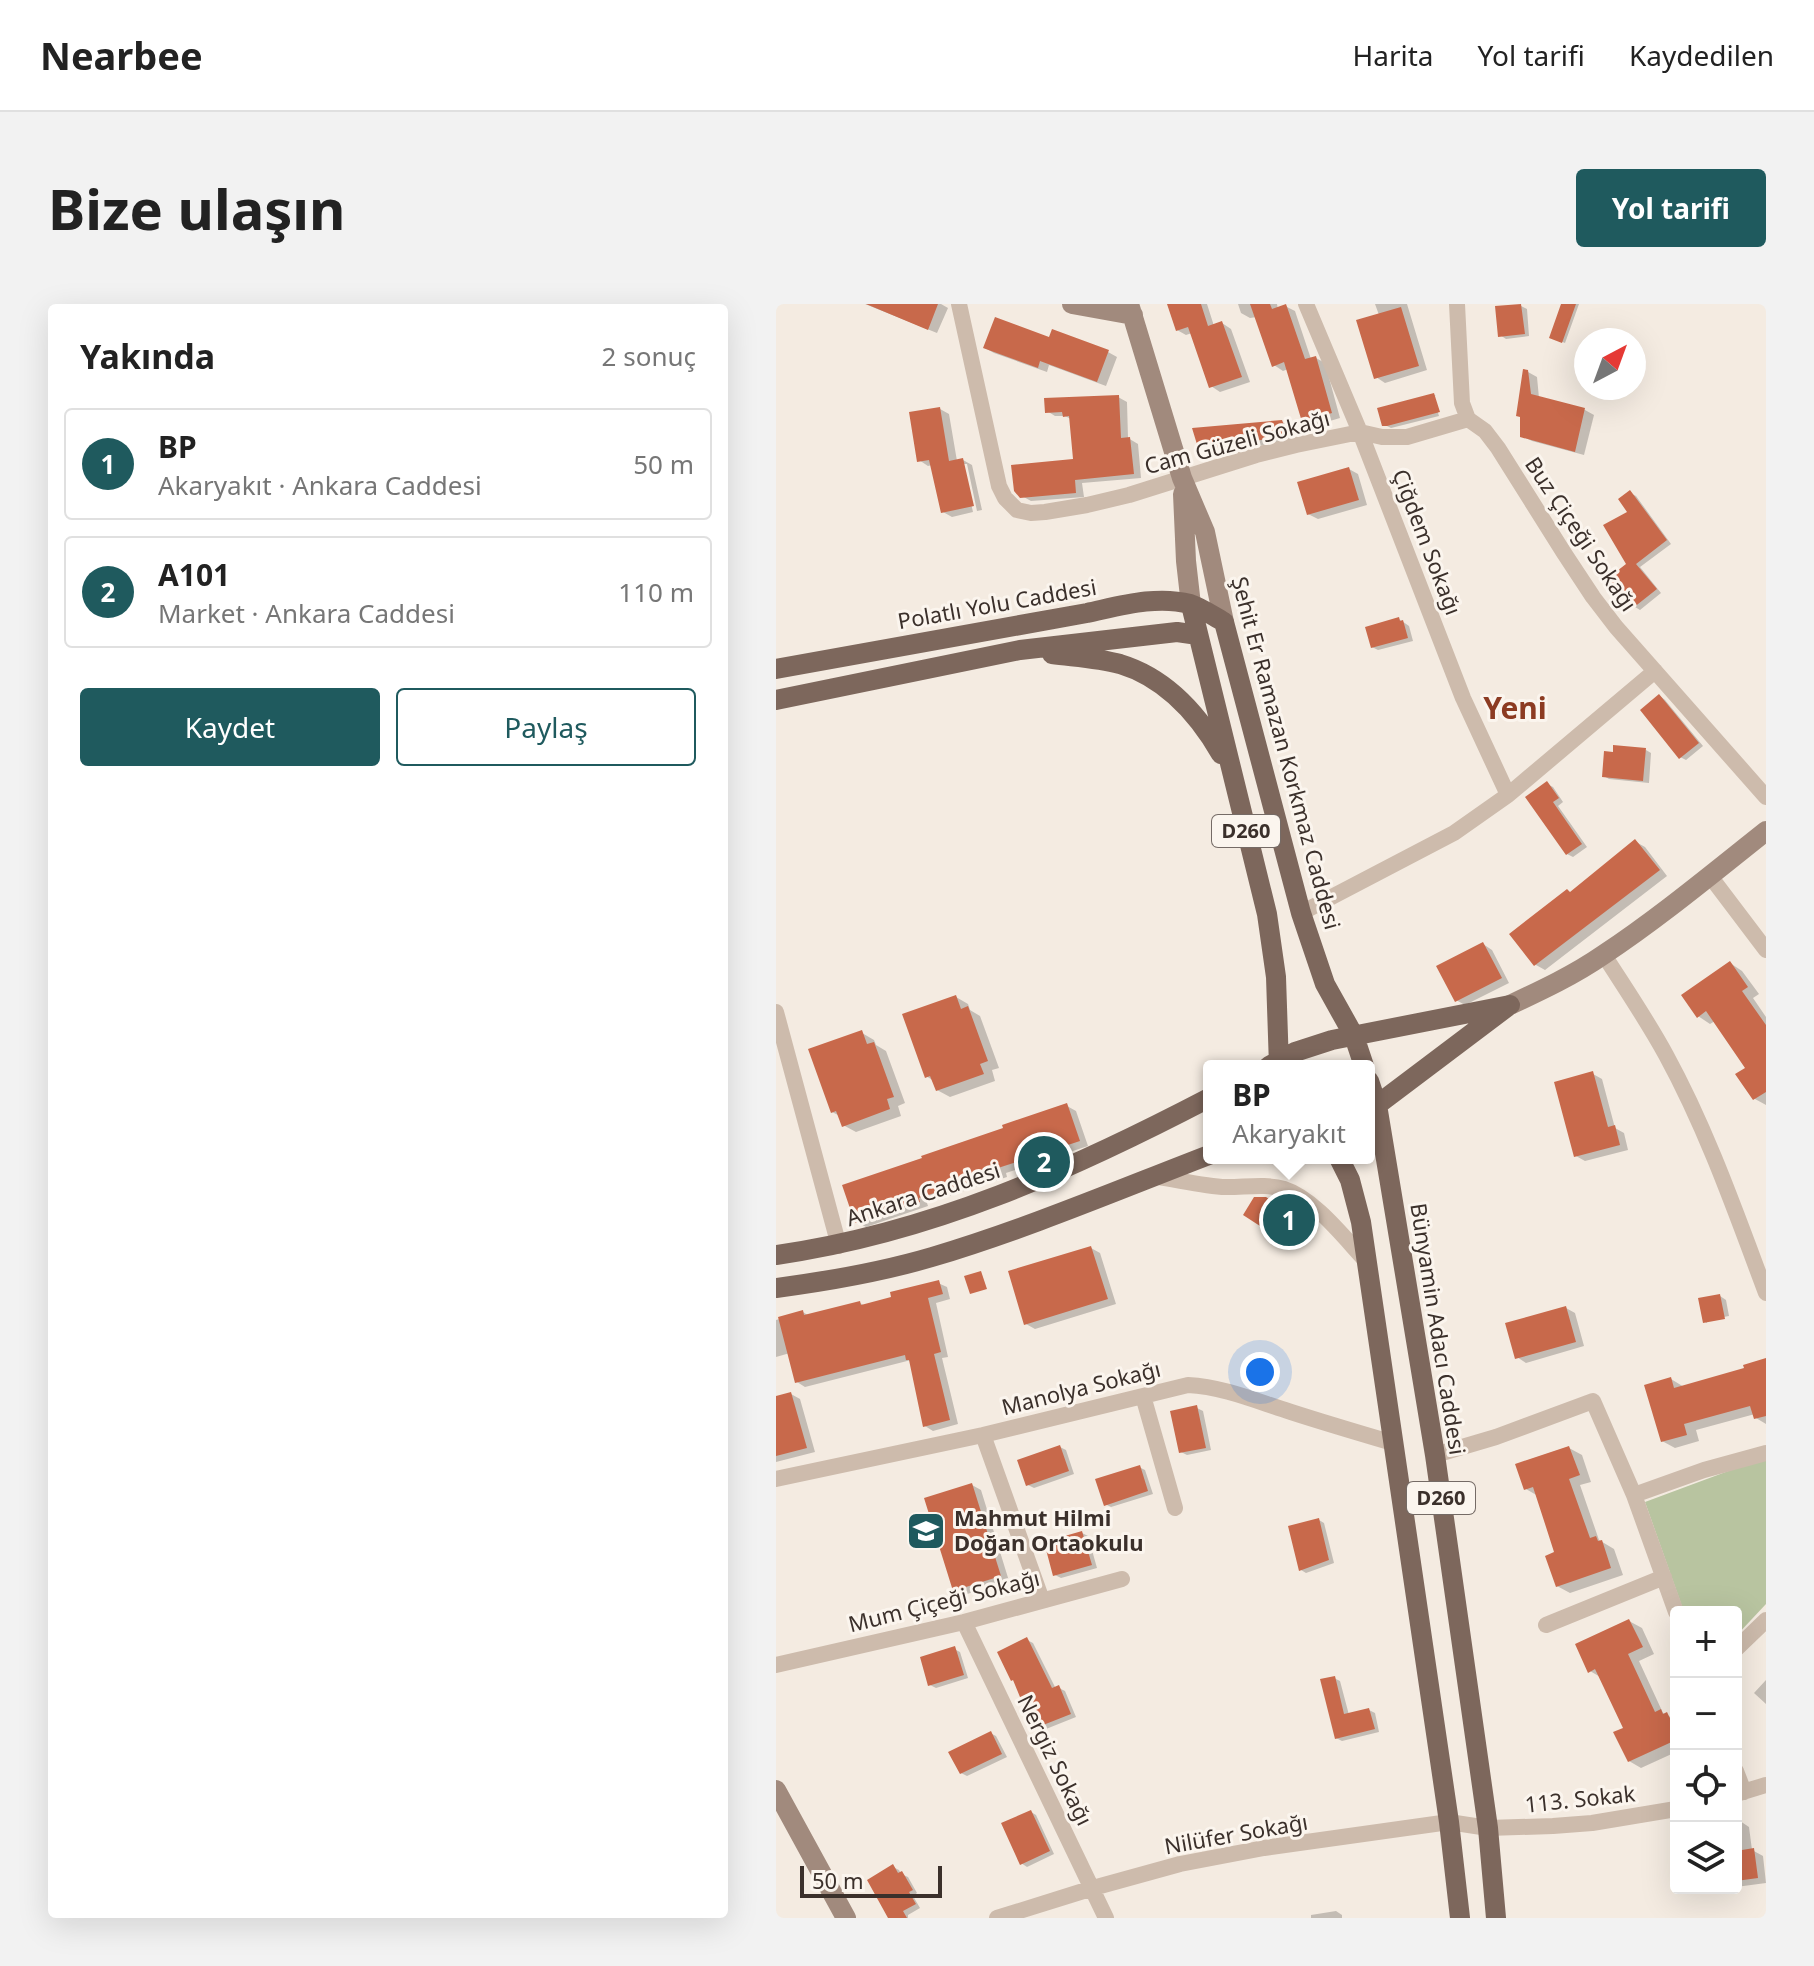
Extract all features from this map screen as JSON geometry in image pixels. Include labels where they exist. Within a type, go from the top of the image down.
[{"type":"main road","name":"Polatlı Yolu Caddesi","points":[[776,669],[1128,604],[1162,601],[1191,605],[1224,622]]},
{"type":"main road","name":"Şehit Er Ramazan Korkmaz Caddesi","points":[[1191,605],[1267,914],[1278,1006],[1275,1060]]},
{"type":"main road","name":"Şehit Er Ramazan Korkmaz Caddesi","points":[[1224,622],[1301,913],[1325,984],[1354,1036]]},
{"type":"main road","points":[[1020,650],[1177,632],[1198,635]]},
{"type":"main road","name":"D260","points":[[776,700],[1020,650],[1096,659],[1140,672],[1177,696],[1205,728],[1233,778]]},
{"type":"main road","points":[[1284,1060],[1314,1046],[1354,1036],[1510,1005]]},
{"type":"main road","points":[[1375,1105],[1510,1005]]},
{"type":"main road","name":"D260","points":[[1354,1036],[1362,1060]]},
{"type":"main road","name":"Ankara Caddesi","points":[[776,1255],[839,1246],[976,1205],[1098,1153],[1203,1101]]},
{"type":"main road","name":"Bünyamin Adacı Caddesi","points":[[1375,1117],[1435,1455],[1488,1828],[1496,1918]]},
{"type":"main road","points":[[776,1288],[846,1277],[929,1258],[1203,1157]]},
{"type":"main road","name":"D260","points":[[1342,1164],[1357,1201],[1367,1262],[1449,1822],[1460,1918]]},
{"type":"street","name":"Cam Güzeli Sokağı","points":[[959,304],[999,486],[1017,510],[1031,513],[1087,505],[1256,455],[1360,432],[1382,437],[1407,437],[1468,419]]},
{"type":"street","points":[[1072,304],[1126,308]]},
{"type":"street","name":"Çiğdem Sokağı","points":[[1306,304],[1360,432],[1463,698],[1508,795]]},
{"type":"street","points":[[1457,304],[1462,403],[1468,419]]},
{"type":"street","name":"Şehit Er Ramazan Korkmaz Caddesi","points":[[1126,308],[1182,478],[1205,532],[1224,622]]},
{"type":"street","name":"Buz Çiçeği Sokağı","points":[[1468,419],[1492,439],[1593,597],[1616,627],[1766,797]]},
{"type":"street","name":"Şehit Er Ramazan Korkmaz Caddesi","points":[[1182,478],[1191,605]]},
{"type":"street","points":[[1301,913],[1454,833],[1508,795],[1655,671]]},
{"type":"street","points":[[1510,1005],[1604,955],[1766,831]]},
{"type":"street","points":[[1710,876],[1766,950]]},
{"type":"street","points":[[1604,955],[1685,1092],[1766,1293]]},
{"type":"street","points":[[776,1012],[839,1246]]},
{"type":"street","points":[[1153,1176],[1203,1185],[1283,1188],[1309,1204],[1367,1262]]},
{"type":"street","name":"Manolya Sokağı","points":[[776,1479],[983,1435],[1188,1385],[1224,1390],[1393,1443]]},
{"type":"street","points":[[1143,1396],[1175,1508]]},
{"type":"street","points":[[1435,1455],[1496,1437],[1593,1401],[1634,1495],[1674,1606]]},
{"type":"street","points":[[983,1435],[1042,1600]]},
{"type":"street","points":[[1634,1495],[1704,1470],[1766,1453]]},
{"type":"street","points":[[1546,1625],[1664,1577]]},
{"type":"street","name":"Mum Çiçeği Sokağı","points":[[776,1665],[964,1622],[1122,1579]]},
{"type":"street","points":[[1742,1643],[1766,1620]]},
{"type":"street","name":"Nergiz Sokağı","points":[[964,1622],[1106,1918]]},
{"type":"street","points":[[1742,1792],[1766,1785]]},
{"type":"street","points":[[776,1790],[846,1918]]},
{"type":"street","name":"113. Sokak","points":[[1488,1828],[1592,1823],[1670,1810]]},
{"type":"street","name":"Nilüfer Sokağı","points":[[997,1918],[1180,1864],[1264,1848],[1449,1822],[1488,1828]]},
{"type":"green space","points":[[1766,1457],[1766,1604],[1742,1630],[1742,1606],[1682,1606],[1645,1502]]},
{"type":"building","points":[[866,304],[938,304],[928,330]]},
{"type":"building","points":[[1167,304],[1201,304],[1208,326],[1222,321],[1242,377],[1209,388],[1188,327],[1176,331]]},
{"type":"building","points":[[1250,304],[1270,304],[1272,309],[1286,304],[1305,359],[1316,356],[1332,413],[1302,422],[1284,362],[1272,367]]},
{"type":"building","points":[[1521,304],[1525,334],[1498,337],[1495,306]]},
{"type":"building","points":[[1561,304],[1576,304],[1562,343],[1549,338]]},
{"type":"building","points":[[1401,307],[1419,366],[1374,379],[1356,320]]},
{"type":"building","points":[[995,317],[1049,337],[1052,329],[1109,350],[1097,382],[1040,361],[1038,368],[983,348]]},
{"type":"building","points":[[1523,369],[1528,370],[1531,394],[1585,408],[1575,452],[1520,437],[1520,417],[1516,416]]},
{"type":"building","points":[[1434,393],[1440,412],[1382,426],[1377,408]]},
{"type":"building","points":[[1119,395],[1121,438],[1130,437],[1134,474],[1075,480],[1076,493],[1020,498],[1014,491],[1011,465],[1073,459],[1069,416],[1063,417],[1062,412],[1045,413],[1044,398]]},
{"type":"building","points":[[940,407],[949,461],[963,458],[974,506],[941,513],[929,460],[917,462],[909,412]]},
{"type":"building","points":[[1282,420],[1288,435],[1199,451],[1192,428]]},
{"type":"building","points":[[1349,467],[1359,500],[1307,515],[1297,482]]},
{"type":"building","points":[[1630,490],[1667,540],[1636,564],[1657,589],[1633,608],[1608,578],[1626,564],[1603,525],[1627,512],[1618,499]]},
{"type":"building","points":[[1399,617],[1400,621],[1403,620],[1408,638],[1371,648],[1365,627]]},
{"type":"building","points":[[1659,694],[1699,743],[1679,759],[1640,710]]},
{"type":"building","points":[[1613,745],[1646,748],[1643,781],[1602,777],[1604,751],[1613,752]]},
{"type":"building","points":[[1547,781],[1559,798],[1553,802],[1582,844],[1566,855],[1525,797]]},
{"type":"building","points":[[1635,839],[1660,870],[1534,966],[1509,934],[1567,889],[1570,892]]},
{"type":"building","points":[[1483,942],[1502,978],[1455,1002],[1436,966]]},
{"type":"building","points":[[1730,961],[1748,987],[1742,991],[1766,1025],[1766,1092],[1753,1100],[1735,1074],[1745,1068],[1706,1011],[1697,1018],[1681,995]]},
{"type":"building","points":[[956,995],[961,1009],[968,1006],[988,1061],[980,1064],[984,1074],[936,1091],[930,1076],[925,1078],[902,1014]]},
{"type":"building","points":[[862,1030],[867,1044],[874,1042],[894,1097],[887,1099],[890,1109],[842,1127],[836,1111],[831,1113],[808,1049]]},
{"type":"building","points":[[1593,1071],[1608,1127],[1615,1125],[1620,1145],[1574,1157],[1554,1082]]},
{"type":"building","points":[[1067,1103],[1080,1141],[998,1168],[999,1172],[855,1223],[842,1185]]},
{"type":"building","points":[[1254,1197],[1266,1197],[1302,1220],[1288,1244],[1243,1215]]},
{"type":"building","points":[[1091,1246],[1108,1299],[1024,1325],[1008,1271]]},
{"type":"building","points":[[981,1271],[987,1289],[970,1294],[964,1276]]},
{"type":"building","points":[[939,1280],[943,1294],[928,1298],[941,1352],[934,1354],[950,1420],[923,1427],[909,1360],[905,1355],[795,1383],[778,1317],[803,1310],[804,1315],[860,1301],[861,1305],[891,1297],[890,1292]]},
{"type":"building","points":[[1720,1294],[1725,1319],[1703,1323],[1698,1298]]},
{"type":"building","points":[[1566,1306],[1576,1342],[1515,1359],[1505,1323]]},
{"type":"building","points":[[1766,1358],[1766,1416],[1754,1419],[1750,1406],[1684,1424],[1687,1435],[1661,1442],[1644,1385],[1671,1377],[1674,1388],[1744,1368],[1743,1365]]},
{"type":"building","points":[[791,1392],[807,1448],[776,1456],[776,1396]]},
{"type":"building","points":[[1197,1405],[1206,1448],[1179,1453],[1170,1411]]},
{"type":"building","points":[[1060,1445],[1069,1471],[1026,1486],[1017,1460]]},
{"type":"building","points":[[1569,1446],[1580,1475],[1569,1479],[1590,1538],[1596,1536],[1598,1541],[1602,1540],[1611,1568],[1556,1587],[1545,1556],[1554,1552],[1533,1487],[1524,1490],[1515,1464]]},
{"type":"building","points":[[1140,1465],[1148,1491],[1104,1506],[1095,1479]]},
{"type":"building","points":[[972,1483],[1001,1576],[953,1591],[924,1498]]},
{"type":"building","points":[[1319,1518],[1329,1560],[1299,1571],[1288,1526]]},
{"type":"building","points":[[1082,1531],[1092,1565],[1053,1576],[1044,1542]]},
{"type":"building","points":[[1629,1619],[1643,1647],[1628,1654],[1655,1712],[1661,1709],[1670,1718],[1670,1743],[1628,1762],[1613,1732],[1623,1728],[1595,1669],[1588,1673],[1575,1644]]},
{"type":"building","points":[[1027,1637],[1052,1688],[1059,1685],[1071,1714],[1033,1729],[1013,1680],[997,1652]]},
{"type":"building","points":[[955,1646],[964,1675],[928,1686],[920,1657]]},
{"type":"building","points":[[1335,1676],[1344,1714],[1369,1708],[1375,1729],[1335,1739],[1320,1679]]},
{"type":"building","points":[[991,1731],[1002,1754],[960,1774],[948,1752]]},
{"type":"building","points":[[1031,1810],[1050,1851],[1020,1865],[1001,1823]]},
{"type":"building","points":[[1754,1848],[1758,1878],[1742,1880],[1742,1850]]},
{"type":"building","points":[[893,1864],[898,1873],[902,1871],[913,1890],[909,1892],[916,1904],[903,1911],[907,1918],[888,1918],[867,1880]]},
{"type":"place","name":"A101","points":[[1044,1162]]},
{"type":"place","name":"BP","points":[[1289,1220]]},
{"type":"place","name":"Mahmut Hilmi Doğan Ortaokulu","points":[[926,1531]]},
{"type":"district","name":"Yeni","points":[[1515,709]]}]
